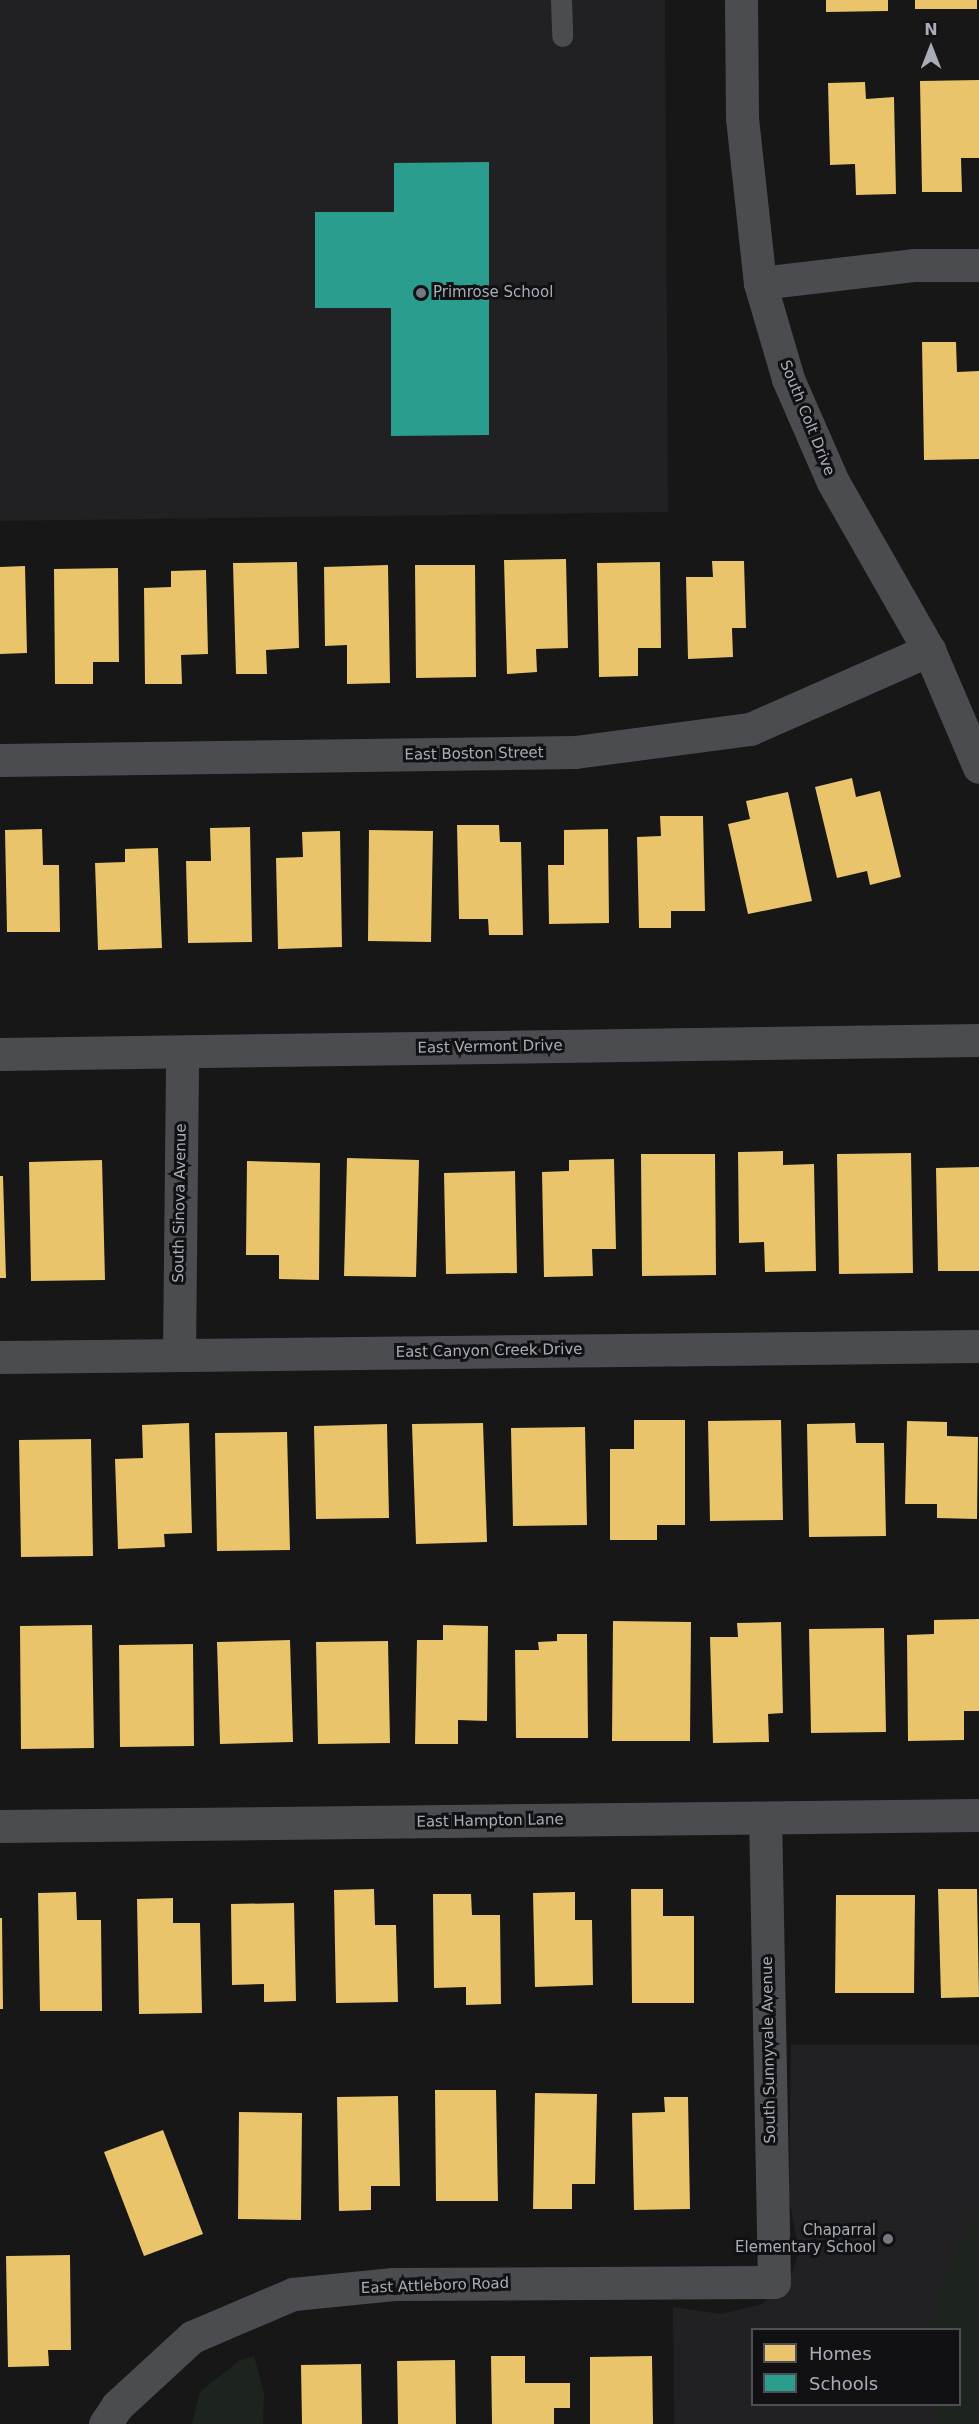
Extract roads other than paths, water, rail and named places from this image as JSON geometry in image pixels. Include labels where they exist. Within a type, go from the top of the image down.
[{"type":"street","name":"South Colt Drive","points":[[741,0],[742,118],[760,283],[788,379],[833,482],[929,650],[979,767]]},
{"type":"street","points":[[760,283],[913,265],[979,265]]},
{"type":"street","name":"East Boston Street","points":[[0,760],[575,752],[750,729],[929,650]]},
{"type":"street","name":"East Vermont Drive","points":[[0,1054],[979,1040]]},
{"type":"street","name":"South Sinova Avenue","points":[[179,1354],[182,1052]]},
{"type":"street","name":"East Canyon Creek Drive","points":[[0,1357],[979,1346]]},
{"type":"street","name":"East Hampton Lane","points":[[0,1826],[979,1815]]},
{"type":"street","name":"South Sunnyvale Avenue","points":[[765,1818],[774,2282]]},
{"type":"street","name":"East Attleboro Road","points":[[105,2424],[117,2406],[192,2337],[293,2294],[394,2284],[774,2282]]},
{"type":"lane","points":[[561,0],[562,36]]},
{"type":"place","name":"Primrose School","points":[[421,293]]},
{"type":"place","name":"Chaparral Elementary School","points":[[888,2239]]}]
